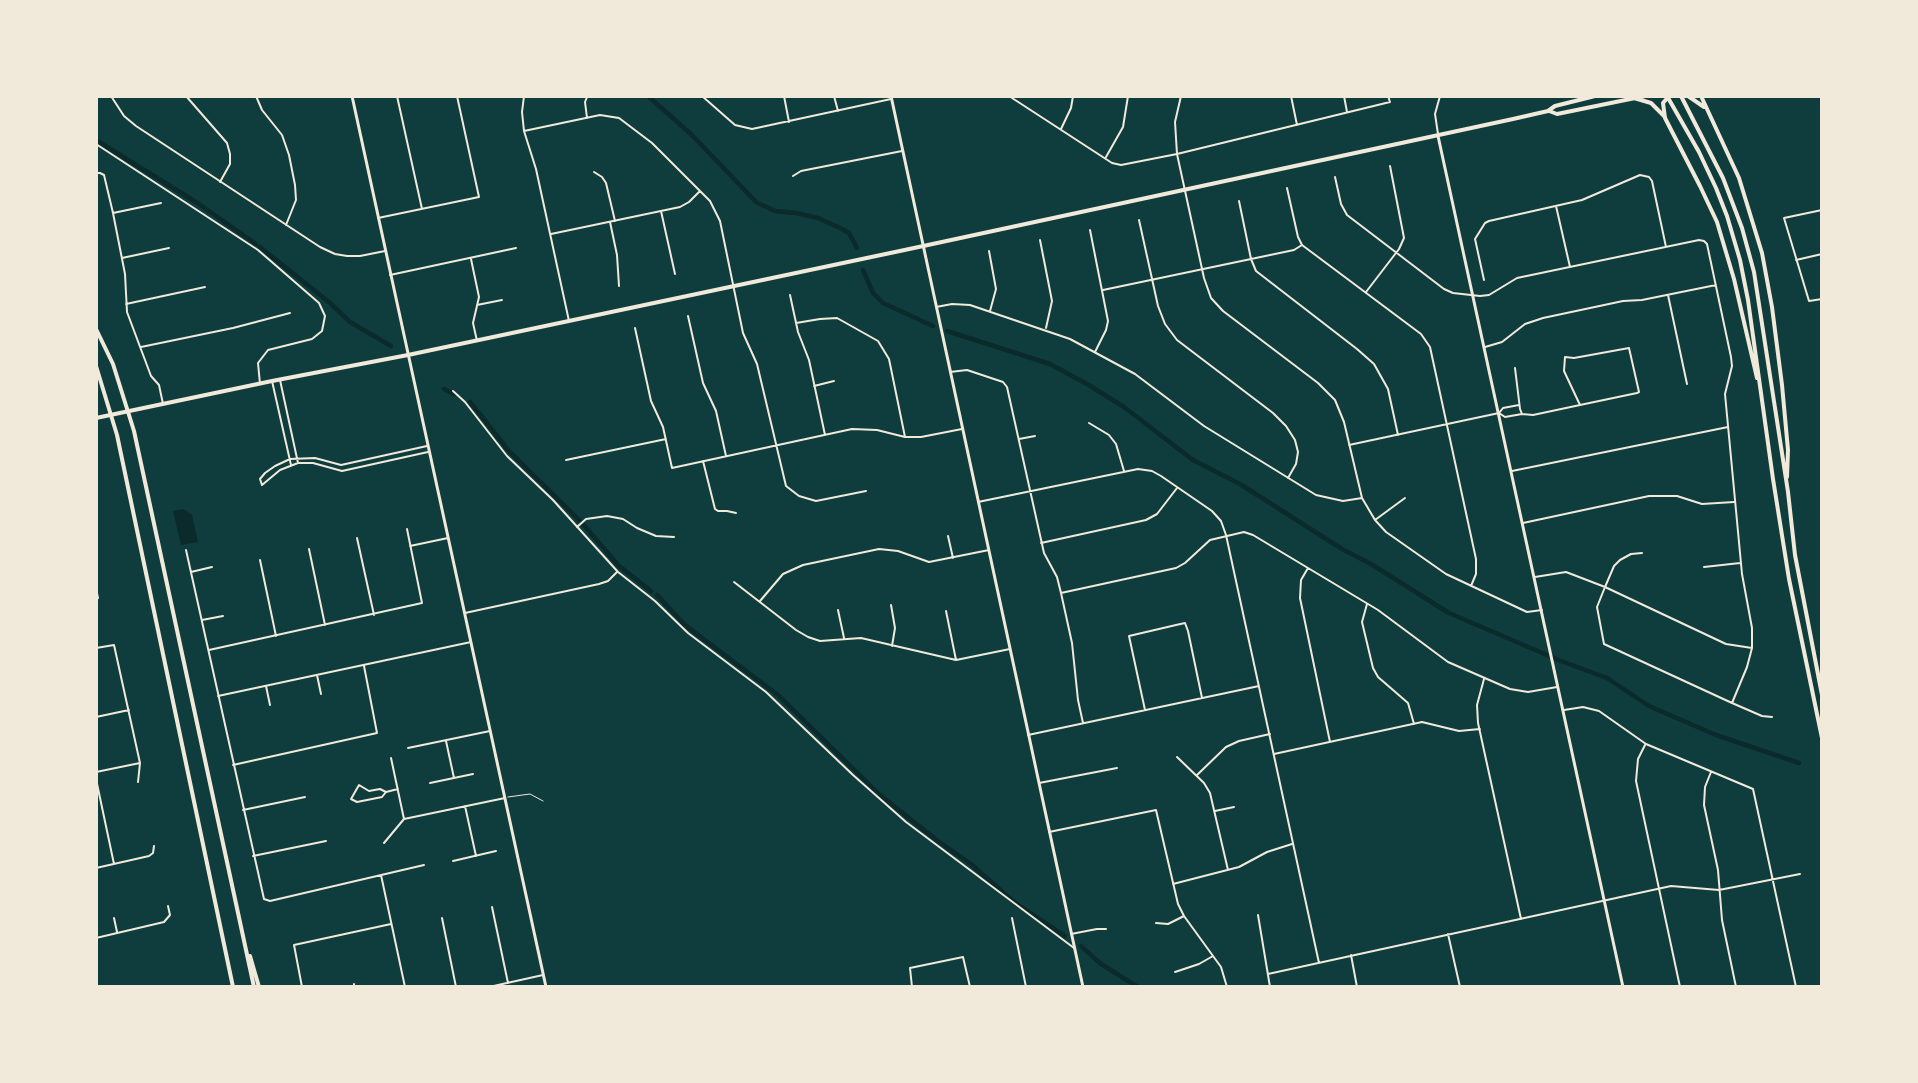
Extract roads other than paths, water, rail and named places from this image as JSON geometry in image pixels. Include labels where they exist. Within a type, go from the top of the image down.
[{"type":"main road","points":[[96,418],[272,381],[408,356],[922,247],[1548,111],[1555,106],[1595,96]]},
{"type":"main road","points":[[1548,111],[1557,114],[1645,96]]},
{"type":"main road","points":[[1665,118],[1663,104],[1668,96]]},
{"type":"main road","points":[[1668,96],[1716,188],[1737,249],[1749,300],[1791,590],[1822,738]]},
{"type":"main road","points":[[1681,96],[1723,178],[1748,248],[1758,296],[1788,492],[1795,555],[1822,695]]},
{"type":"main road","points":[[1688,96],[1705,107]]},
{"type":"main road","points":[[1701,96],[1736,169],[1749,204],[1762,253],[1782,385],[1788,450],[1788,492]]},
{"type":"main road","points":[[1634,98],[1651,104],[1665,118],[1703,191],[1721,234],[1747,335],[1765,420]]},
{"type":"main road","points":[[96,328],[123,391],[134,431],[254,987]]},
{"type":"main road","points":[[96,366],[117,435],[233,987]]},
{"type":"main road","points":[[242,933],[259,987]]},
{"type":"street","points":[[111,96],[118,109],[130,121],[320,247],[335,254],[354,256],[385,251]]},
{"type":"street","points":[[186,96],[227,143],[230,164],[220,182]]},
{"type":"street","points":[[256,96],[262,110],[282,135],[289,155],[296,200],[286,225]]},
{"type":"street","points":[[352,96],[546,987]]},
{"type":"street","points":[[398,96],[422,209]]},
{"type":"street","points":[[378,218],[479,197],[457,96]]},
{"type":"street","points":[[524,96],[522,112],[524,131],[536,169],[569,321]]},
{"type":"street","points":[[702,96],[730,122],[743,128],[756,129],[891,97],[1083,987]]},
{"type":"street","points":[[783,96],[789,122]]},
{"type":"street","points":[[834,96],[838,111]]},
{"type":"street","points":[[1009,96],[1112,163],[1121,165],[1177,154],[1390,102],[1388,96]]},
{"type":"street","points":[[1016,100],[1018,96]]},
{"type":"street","points":[[1061,129],[1071,108],[1073,96]]},
{"type":"street","points":[[1105,158],[1122,127],[1128,96]]},
{"type":"street","points":[[1181,96],[1175,122],[1177,154],[1202,270],[1208,292],[1216,305],[1330,393],[1339,409],[1362,498],[1375,520],[1397,542],[1446,574],[1471,586],[1527,612],[1542,610]]},
{"type":"street","points":[[1291,96],[1297,124]]},
{"type":"street","points":[[1344,96],[1347,112]]},
{"type":"street","points":[[1440,96],[1435,114],[1438,135],[1623,987]]},
{"type":"street","points":[[587,97],[585,102],[587,118]]},
{"type":"street","points":[[524,131],[605,115],[619,118],[663,153],[710,201],[717,215],[743,333],[757,364],[783,481],[790,491],[816,501],[866,491]]},
{"type":"street","points":[[96,144],[255,248],[319,303],[325,316],[322,331],[312,339],[268,350],[258,363],[260,384]]},
{"type":"street","points":[[792,176],[801,171],[902,151]]},
{"type":"street","points":[[1366,292],[1403,242],[1404,234],[1390,166]]},
{"type":"street","points":[[594,172],[606,183],[615,220]]},
{"type":"street","points":[[96,173],[102,173],[105,178],[113,213],[126,278],[127,312],[151,376],[159,385],[164,404]]},
{"type":"street","points":[[1484,280],[1475,238],[1485,223],[1582,201],[1640,175],[1649,177],[1652,181],[1666,247]]},
{"type":"street","points":[[1335,177],[1341,204],[1347,215],[1444,289],[1453,293],[1489,294],[1517,278],[1699,240],[1707,244],[1732,366],[1725,393],[1741,563],[1752,628],[1752,648],[1747,667],[1732,703]]},
{"type":"street","points":[[1287,188],[1298,237],[1302,245],[1426,340],[1432,354],[1476,559],[1476,574],[1471,586]]},
{"type":"street","points":[[550,234],[684,205],[700,191]]},
{"type":"street","points":[[1239,201],[1251,259],[1260,275],[1374,364],[1388,389],[1398,435]]},
{"type":"street","points":[[113,213],[160,203]]},
{"type":"street","points":[[1557,206],[1570,267]]},
{"type":"street","points":[[1822,210],[1784,218],[1809,301],[1822,299]]},
{"type":"street","points":[[661,211],[675,274]]},
{"type":"street","points":[[1139,220],[1160,315],[1177,340],[1273,412],[1287,426],[1295,440],[1298,452],[1296,464],[1288,478]]},
{"type":"street","points":[[610,222],[617,255],[619,286]]},
{"type":"street","points":[[1090,230],[1108,321],[1095,352]]},
{"type":"street","points":[[1040,240],[1052,301],[1045,330]]},
{"type":"street","points":[[1103,290],[1294,250],[1302,245]]},
{"type":"street","points":[[122,258],[169,248]]},
{"type":"street","points":[[390,275],[516,248]]},
{"type":"street","points":[[989,251],[996,289],[990,311]]},
{"type":"street","points":[[1796,260],[1822,254]]},
{"type":"street","points":[[470,257],[478,294],[473,323],[477,341]]},
{"type":"street","points":[[1485,347],[1502,342],[1525,324],[1543,318],[1717,285]]},
{"type":"street","points":[[126,304],[205,288]]},
{"type":"street","points":[[790,295],[796,323],[809,360],[825,435]]},
{"type":"street","points":[[1668,295],[1687,384]]},
{"type":"street","points":[[477,305],[502,300]]},
{"type":"street","points":[[936,307],[961,304],[990,311],[1070,339],[1135,374],[1204,426],[1316,495],[1325,499],[1343,501],[1362,498]]},
{"type":"street","points":[[141,347],[290,313]]},
{"type":"street","points":[[688,316],[703,383],[716,411],[726,456]]},
{"type":"street","points":[[796,323],[837,318],[878,341],[889,359],[905,437]]},
{"type":"street","points":[[635,328],[651,401],[663,427],[672,468],[864,428],[905,437],[921,437],[962,429]]},
{"type":"street","points":[[1499,413],[1505,417],[1533,415],[1580,405],[1639,392],[1629,348],[1574,358],[1565,357],[1564,371],[1580,405]]},
{"type":"street","points":[[1515,368],[1522,414]]},
{"type":"street","points":[[950,372],[967,370],[1003,382],[1007,387],[1045,559],[1057,578],[1061,593],[1072,644],[1083,723]]},
{"type":"street","points":[[280,380],[298,464]]},
{"type":"street","points":[[272,381],[291,465]]},
{"type":"street","points":[[814,386],[834,381]]},
{"type":"street","points":[[453,391],[465,402],[507,456],[618,572],[655,601],[688,633],[766,692],[906,822],[1074,949]]},
{"type":"street","points":[[1349,445],[1499,413],[1503,408],[1519,405]]},
{"type":"street","points":[[1089,423],[1108,435],[1116,444],[1124,471]]},
{"type":"street","points":[[1512,471],[1728,427]]},
{"type":"street","points":[[1019,440],[1035,436]]},
{"type":"street","points":[[566,460],[666,439]]},
{"type":"street","points":[[427,446],[341,465],[315,458],[290,459],[265,473],[260,479],[262,485],[276,472],[291,465],[313,464],[342,471],[428,452]]},
{"type":"street","points":[[703,461],[708,490],[716,511],[736,513]]},
{"type":"street","points":[[978,502],[1138,469],[1152,471],[1217,516],[1226,535],[1319,963]]},
{"type":"street","points":[[1041,543],[1146,520],[1157,514],[1178,487]]},
{"type":"street","points":[[1677,496],[1678,492]]},
{"type":"street","points":[[1523,523],[1649,496],[1677,496],[1702,504],[1734,502]]},
{"type":"street","points":[[1375,520],[1405,498]]},
{"type":"street","points":[[577,527],[586,519],[607,516],[623,519],[656,536],[674,537]]},
{"type":"street","points":[[208,650],[422,603],[407,529]]},
{"type":"street","points":[[1061,593],[1176,568],[1185,563],[1206,542],[1239,532],[1248,533],[1386,615],[1444,660],[1519,691],[1539,691],[1558,686]]},
{"type":"street","points":[[948,536],[953,558]]},
{"type":"street","points":[[357,538],[374,615]]},
{"type":"street","points":[[410,546],[447,538]]},
{"type":"street","points":[[309,549],[325,625]]},
{"type":"street","points":[[760,601],[783,574],[803,565],[879,549],[898,551],[929,562],[989,550]]},
{"type":"street","points":[[186,550],[264,899],[270,901],[424,866]]},
{"type":"street","points":[[1642,553],[1631,554],[1620,560],[1614,566],[1605,587],[1597,607],[1604,644],[1732,703],[1762,716],[1772,717]]},
{"type":"street","points":[[260,560],[276,636]]},
{"type":"street","points":[[1704,567],[1741,563]]},
{"type":"street","points":[[191,572],[212,567]]},
{"type":"street","points":[[1308,568],[1301,580],[1300,598],[1330,742]]},
{"type":"street","points":[[465,613],[599,584],[608,581],[618,572]]},
{"type":"street","points":[[1535,577],[1566,572],[1605,587],[1726,644],[1752,648]]},
{"type":"street","points":[[734,582],[808,638],[825,641],[861,638],[956,660],[1010,649]]},
{"type":"street","points":[[96,589],[98,598],[96,600]]},
{"type":"street","points":[[1367,604],[1362,622],[1371,664],[1378,677],[1408,703],[1414,724]]},
{"type":"street","points":[[891,606],[895,628],[892,646]]},
{"type":"street","points":[[838,610],[844,638]]},
{"type":"street","points":[[946,612],[956,660]]},
{"type":"street","points":[[202,620],[223,615]]},
{"type":"street","points":[[1145,710],[1129,636],[1185,624],[1202,698]]},
{"type":"street","points":[[218,696],[471,642]]},
{"type":"street","points":[[96,648],[114,645],[140,763],[138,782]]},
{"type":"street","points":[[233,765],[377,733],[364,665]]},
{"type":"street","points":[[317,675],[321,694]]},
{"type":"street","points":[[1484,678],[1477,705],[1480,729],[1521,919]]},
{"type":"street","points":[[266,686],[270,705]]},
{"type":"street","points":[[1028,735],[1259,686]]},
{"type":"street","points":[[1564,710],[1583,707],[1599,711],[1646,744],[1753,789],[1796,987]]},
{"type":"street","points":[[96,717],[129,710]]},
{"type":"street","points":[[1274,754],[1414,724],[1428,723],[1459,731],[1480,729]]},
{"type":"street","points":[[408,748],[490,731]]},
{"type":"street","points":[[1197,775],[1226,747],[1239,741],[1270,734]]},
{"type":"street","points":[[446,741],[454,778]]},
{"type":"street","points":[[1646,744],[1638,759],[1635,774],[1680,987]]},
{"type":"street","points":[[1177,756],[1197,775],[1210,793],[1228,870]]},
{"type":"street","points":[[391,758],[404,819]]},
{"type":"street","points":[[96,772],[140,763]]},
{"type":"street","points":[[1039,783],[1118,768]]},
{"type":"street","points":[[1711,772],[1705,787],[1704,805],[1716,863],[1722,920],[1736,987]]},
{"type":"street","points":[[430,783],[473,774]]},
{"type":"street","points":[[96,779],[114,864]]},
{"type":"street","points":[[386,792],[380,789],[369,791],[358,785],[351,799],[357,802],[382,796],[386,792],[398,789]]},
{"type":"street","points":[[243,810],[305,797]]},
{"type":"street","points":[[384,843],[404,819],[505,798]]},
{"type":"street","points":[[465,806],[476,856]]},
{"type":"street","points":[[1215,812],[1234,807]]},
{"type":"street","points":[[1049,832],[1156,810],[1173,884],[1184,916],[1213,956],[1224,975],[1227,987]]},
{"type":"street","points":[[253,856],[327,841]]},
{"type":"street","points":[[1173,884],[1228,870],[1267,852],[1293,844]]},
{"type":"street","points":[[96,868],[149,856],[153,853],[154,846]]},
{"type":"street","points":[[453,861],[496,851]]},
{"type":"street","points":[[1268,974],[1659,889],[1682,886],[1719,890],[1800,874]]},
{"type":"street","points":[[381,875],[405,987]]},
{"type":"street","points":[[96,938],[166,921],[170,913],[168,906]]},
{"type":"street","points":[[492,907],[508,983]]},
{"type":"street","points":[[1258,915],[1270,987]]},
{"type":"street","points":[[1156,923],[1168,924],[1184,916]]},
{"type":"street","points":[[114,918],[117,932]]},
{"type":"street","points":[[442,918],[456,987]]},
{"type":"street","points":[[1012,918],[1026,987]]},
{"type":"street","points":[[302,987],[294,945],[391,924]]},
{"type":"street","points":[[1071,934],[1106,929]]},
{"type":"street","points":[[1448,934],[1460,987]]},
{"type":"street","points":[[1351,955],[1357,987]]},
{"type":"street","points":[[1175,972],[1199,964],[1213,956]]},
{"type":"street","points":[[912,987],[910,969],[963,957],[970,987]]},
{"type":"street","points":[[489,987],[543,975]]},
{"type":"lane","points":[[331,469],[333,464]]},
{"type":"lane","points":[[505,798],[530,794],[543,801]]},
{"type":"water","points":[[184,509],[192,515],[198,542],[181,545],[173,511]]},
{"type":"waterway","points":[[648,96],[693,136],[756,202],[775,211],[818,218],[840,228],[849,233],[857,248]]},
{"type":"waterway","points":[[96,140],[199,204],[256,244]]},
{"type":"waterway","points":[[260,247],[350,322],[391,346]]},
{"type":"waterway","points":[[863,270],[873,293],[883,303],[933,326]]},
{"type":"waterway","points":[[947,331],[1050,364],[1087,384],[1124,407],[1193,460],[1240,484],[1449,613],[1607,678],[1649,706],[1716,735],[1799,763]]},
{"type":"waterway","points":[[444,389],[454,394]]},
{"type":"waterway","points":[[470,402],[488,424]]},
{"type":"waterway","points":[[490,427],[505,446]]},
{"type":"waterway","points":[[506,448],[580,521]]},
{"type":"waterway","points":[[583,524],[618,565],[651,591]]},
{"type":"waterway","points":[[657,595],[685,625],[778,695],[880,795],[971,864],[1014,902],[1065,936]]},
{"type":"waterway","points":[[1081,946],[1101,964],[1138,987]]}]
